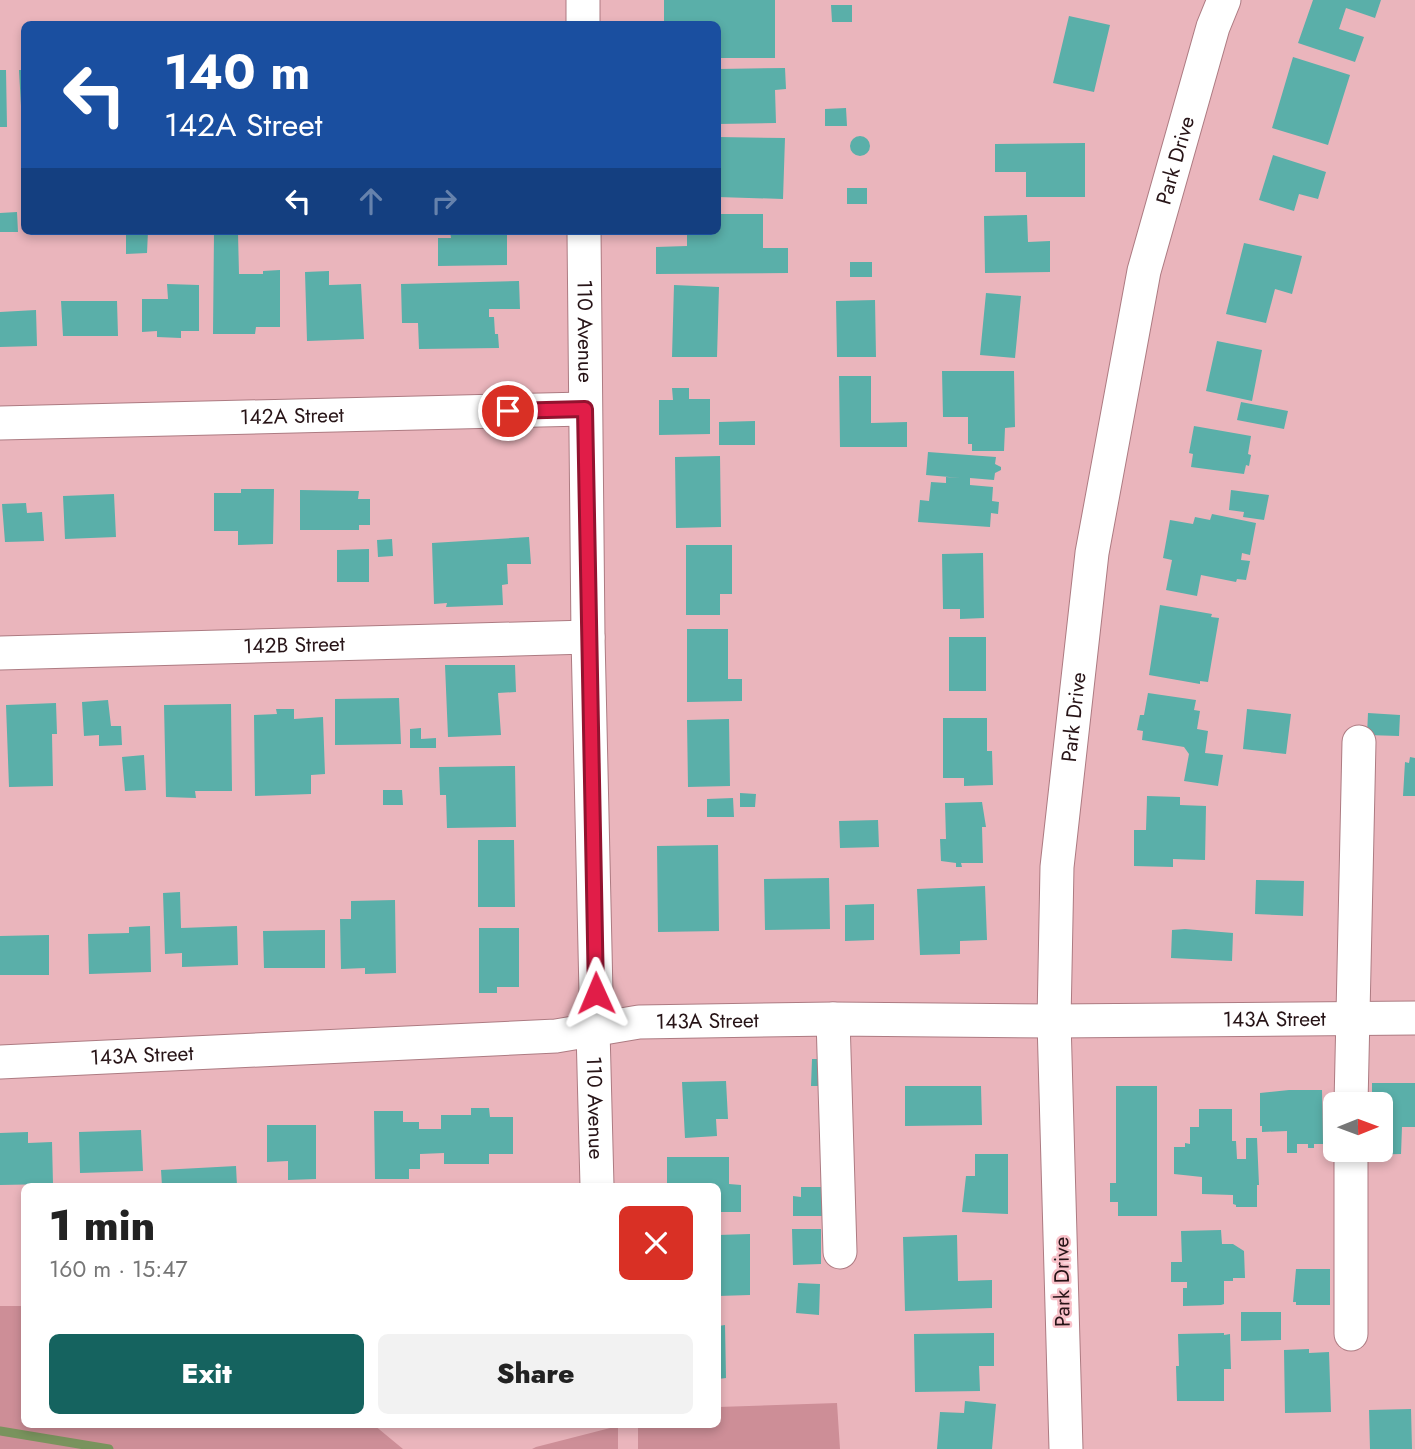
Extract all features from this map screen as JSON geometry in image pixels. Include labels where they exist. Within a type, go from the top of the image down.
[{"type":"street","points":[[583,0],[583,21]]},
{"type":"street","name":"Park Drive","points":[[1066,1449],[1054,1021],[1058,867],[1092,553],[1144,271],[1213,27],[1224,0]]},
{"type":"street","name":"110 Avenue","points":[[584,235],[597,1183]]},
{"type":"street","name":"142A Street","points":[[0,423],[585,409]]},
{"type":"street","name":"142B Street","points":[[0,653],[588,637]]},
{"type":"street","points":[[1351,1092],[1359,743]]},
{"type":"street","name":"143A Street","points":[[0,1062],[556,1036],[639,1022],[1415,1017]]},
{"type":"street","points":[[833,1019],[840,1252]]},
{"type":"street","points":[[1351,1162],[1351,1334]]},
{"type":"shaded area","points":[[0,1306],[21,1306],[21,1428],[378,1428],[403,1449],[0,1449]]},
{"type":"shaded area","points":[[837,1403],[840,1449],[638,1449],[638,1428],[721,1428],[721,1407]]},
{"type":"shaded area","points":[[618,1428],[618,1449],[532,1449]]},
{"type":"building","points":[[664,0],[775,0],[775,58],[721,58],[721,21],[664,21]]},
{"type":"building","points":[[1313,0],[1381,0],[1375,18],[1346,8],[1339,29],[1364,37],[1355,62],[1298,43]]},
{"type":"building","points":[[831,5],[852,5],[852,22],[832,22]]},
{"type":"building","points":[[1069,16],[1110,25],[1094,92],[1053,83]]},
{"type":"building","points":[[1293,57],[1350,75],[1328,145],[1272,128]]},
{"type":"building","points":[[785,68],[786,89],[775,90],[776,123],[721,124],[721,69]]},
{"type":"building","points":[[0,70],[6,70],[7,127],[0,127]]},
{"type":"building","points":[[19,70],[21,70],[21,106]]},
{"type":"building","points":[[846,108],[847,126],[825,126],[825,109]]},
{"type":"building","points":[[860,136],[867,139],[870,146],[867,153],[860,156],[853,153],[850,146],[853,139]]},
{"type":"building","points":[[721,137],[785,138],[783,199],[721,197]]},
{"type":"building","points":[[1085,143],[1085,197],[1026,197],[1026,172],[995,172],[995,144]]},
{"type":"building","points":[[1273,155],[1326,172],[1318,199],[1299,194],[1294,211],[1259,200]]},
{"type":"building","points":[[847,188],[867,188],[867,204],[847,204]]},
{"type":"building","points":[[17,212],[18,232],[0,232],[0,213]]},
{"type":"building","points":[[721,214],[763,214],[763,248],[788,248],[788,273],[656,274],[656,247],[687,246],[687,235],[721,235]]},
{"type":"building","points":[[1027,215],[1028,242],[1050,241],[1050,272],[985,273],[984,216]]},
{"type":"building","points":[[126,235],[148,235],[147,253],[126,254]]},
{"type":"building","points":[[214,235],[238,235],[239,274],[263,274],[263,271],[280,270],[280,327],[256,327],[255,334],[213,334]]},
{"type":"building","points":[[451,235],[507,235],[507,265],[438,266],[438,238],[451,238]]},
{"type":"building","points":[[1244,243],[1302,256],[1292,294],[1275,289],[1266,323],[1226,314]]},
{"type":"building","points":[[850,262],[872,262],[872,277],[850,277]]},
{"type":"building","points":[[329,271],[329,285],[361,284],[364,339],[307,341],[305,272]]},
{"type":"building","points":[[519,281],[520,309],[489,309],[489,317],[494,317],[499,348],[419,349],[418,323],[402,323],[401,284]]},
{"type":"building","points":[[167,284],[199,285],[199,331],[181,331],[181,338],[157,337],[157,331],[142,332],[142,299],[168,299]]},
{"type":"building","points":[[674,285],[719,287],[717,357],[672,357]]},
{"type":"building","points":[[986,293],[1021,296],[1015,358],[980,355]]},
{"type":"building","points":[[875,300],[876,357],[837,357],[836,301]]},
{"type":"building","points":[[61,301],[117,301],[118,336],[63,336]]},
{"type":"building","points":[[36,310],[37,346],[0,347],[0,312]]},
{"type":"building","points":[[1217,341],[1262,350],[1252,401],[1206,391]]},
{"type":"building","points":[[942,371],[1014,371],[1015,427],[1005,428],[1004,451],[972,451],[972,444],[968,444],[968,417],[943,417]]},
{"type":"building","points":[[839,376],[871,376],[871,423],[907,422],[907,447],[840,447]]},
{"type":"building","points":[[672,388],[689,388],[689,399],[710,399],[710,434],[659,435],[659,400],[673,400]]},
{"type":"building","points":[[1241,402],[1288,411],[1284,429],[1237,420]]},
{"type":"building","points":[[755,421],[755,445],[719,445],[719,422]]},
{"type":"building","points":[[1194,426],[1251,436],[1249,466],[1246,465],[1244,474],[1191,467],[1193,454],[1189,453]]},
{"type":"building","points":[[928,452],[996,457],[995,464],[1001,467],[1001,470],[995,473],[994,480],[970,478],[970,485],[993,487],[992,501],[999,502],[998,514],[991,513],[990,527],[918,522],[920,500],[929,501],[931,482],[946,483],[946,477],[961,478],[926,475]]},
{"type":"building","points":[[720,456],[721,527],[676,528],[675,457]]},
{"type":"building","points":[[241,489],[274,489],[273,544],[238,545],[238,531],[214,531],[214,493],[241,493]]},
{"type":"building","points":[[300,490],[359,491],[358,499],[370,499],[370,525],[359,525],[359,530],[300,530]]},
{"type":"building","points":[[1231,490],[1269,495],[1264,520],[1243,517],[1244,512],[1229,510]]},
{"type":"building","points":[[114,494],[116,537],[65,539],[63,496]]},
{"type":"building","points":[[26,503],[27,513],[42,512],[44,541],[5,542],[2,504]]},
{"type":"building","points":[[1212,514],[1256,523],[1250,555],[1242,553],[1241,560],[1250,561],[1246,580],[1237,579],[1236,582],[1201,575],[1197,596],[1166,590],[1172,560],[1163,558],[1170,520],[1193,524],[1195,517],[1210,520]]},
{"type":"building","points":[[529,537],[531,564],[507,564],[508,584],[502,585],[503,605],[446,607],[447,603],[434,604],[432,543]]},
{"type":"building","points":[[392,539],[393,556],[378,557],[377,540]]},
{"type":"building","points":[[686,545],[732,545],[732,594],[720,594],[720,615],[686,615]]},
{"type":"building","points":[[369,549],[369,582],[337,582],[337,550]]},
{"type":"building","points":[[983,553],[984,618],[960,619],[960,609],[943,609],[942,554]]},
{"type":"building","points":[[1160,605],[1212,614],[1211,617],[1219,618],[1208,682],[1200,681],[1200,684],[1149,675]]},
{"type":"building","points":[[687,629],[728,629],[728,679],[742,679],[742,701],[687,702]]},
{"type":"building","points":[[949,637],[986,637],[986,691],[949,691]]},
{"type":"building","points":[[445,665],[515,665],[516,692],[498,693],[501,735],[448,737]]},
{"type":"building","points":[[1148,693],[1196,700],[1194,710],[1200,711],[1197,729],[1208,731],[1205,753],[1223,755],[1218,786],[1184,781],[1189,754],[1184,747],[1142,740],[1143,731],[1137,730],[1140,715],[1144,715]]},
{"type":"building","points":[[399,698],[401,744],[335,745],[335,699]]},
{"type":"building","points":[[108,700],[111,726],[121,726],[122,745],[99,746],[99,735],[84,736],[82,702]]},
{"type":"building","points":[[56,703],[57,734],[52,734],[53,786],[9,787],[6,705]]},
{"type":"building","points":[[231,704],[232,791],[195,791],[196,798],[166,797],[164,705]]},
{"type":"building","points":[[276,709],[294,709],[294,719],[323,717],[325,774],[311,775],[311,794],[255,796],[254,715],[277,714]]},
{"type":"building","points":[[1247,709],[1291,714],[1286,754],[1243,749]]},
{"type":"building","points":[[1368,713],[1400,715],[1399,736],[1367,735]]},
{"type":"building","points":[[943,718],[987,718],[987,751],[992,751],[993,785],[964,786],[964,778],[943,778]]},
{"type":"building","points":[[729,719],[730,786],[688,787],[687,720]]},
{"type":"building","points":[[421,728],[421,739],[436,738],[436,748],[410,748],[410,729]]},
{"type":"building","points":[[144,755],[146,790],[125,791],[122,757]]},
{"type":"building","points":[[1410,757],[1415,758],[1415,796],[1403,796],[1405,762],[1409,763]]},
{"type":"building","points":[[515,766],[516,827],[447,828],[446,795],[440,795],[439,767]]},
{"type":"building","points":[[383,790],[402,790],[403,805],[383,805]]},
{"type":"building","points":[[740,793],[756,794],[755,807],[740,807]]},
{"type":"building","points":[[1147,796],[1180,797],[1180,805],[1206,806],[1205,860],[1173,859],[1173,867],[1134,866],[1134,830],[1146,830]]},
{"type":"building","points":[[733,798],[734,817],[707,817],[707,799]]},
{"type":"building","points":[[982,802],[986,827],[982,827],[983,863],[961,863],[962,867],[956,867],[956,863],[941,861],[940,839],[946,839],[945,803]]},
{"type":"building","points":[[878,820],[879,847],[840,848],[839,821]]},
{"type":"building","points":[[478,840],[514,840],[515,907],[478,907]]},
{"type":"building","points":[[718,845],[719,931],[658,932],[657,846]]},
{"type":"building","points":[[829,878],[830,929],[765,930],[764,879]]},
{"type":"building","points":[[1256,880],[1304,881],[1303,916],[1255,914]]},
{"type":"building","points":[[985,886],[987,940],[960,941],[960,954],[920,955],[917,889]]},
{"type":"building","points":[[180,892],[181,928],[237,926],[238,965],[182,967],[182,953],[165,954],[163,893]]},
{"type":"building","points":[[395,900],[396,973],[365,974],[365,968],[341,969],[340,919],[351,919],[351,901]]},
{"type":"building","points":[[874,904],[874,940],[845,941],[845,905]]},
{"type":"building","points":[[150,926],[151,972],[89,974],[88,934],[129,933],[129,927]]},
{"type":"building","points":[[479,928],[519,928],[519,987],[497,987],[497,993],[479,993]]},
{"type":"building","points":[[325,930],[325,968],[264,968],[263,931]]},
{"type":"building","points":[[1172,930],[1233,933],[1232,961],[1171,958]]},
{"type":"building","points":[[49,935],[49,975],[0,975],[0,936]]},
{"type":"building","points":[[812,1059],[829,1059],[828,1086],[811,1086]]},
{"type":"building","points":[[726,1081],[728,1119],[716,1119],[717,1136],[685,1138],[682,1082]]},
{"type":"building","points":[[1372,1083],[1415,1083],[1415,1127],[1402,1127],[1401,1154],[1393,1154],[1393,1092],[1372,1092]]},
{"type":"building","points":[[905,1086],[981,1086],[982,1125],[905,1126]]},
{"type":"building","points":[[1116,1086],[1157,1086],[1157,1216],[1118,1216],[1118,1202],[1110,1202],[1110,1183],[1116,1183]]},
{"type":"building","points":[[1322,1090],[1323,1144],[1314,1144],[1314,1148],[1308,1148],[1308,1144],[1297,1144],[1297,1153],[1287,1153],[1287,1131],[1262,1132],[1260,1093]]},
{"type":"building","points":[[471,1108],[489,1108],[490,1117],[513,1117],[513,1154],[489,1154],[489,1164],[444,1164],[444,1153],[420,1154],[420,1169],[409,1169],[409,1179],[375,1179],[374,1111],[403,1111],[403,1122],[419,1122],[419,1129],[441,1129],[441,1115],[471,1115]]},
{"type":"building","points":[[1199,1109],[1232,1109],[1232,1141],[1236,1141],[1237,1159],[1246,1159],[1246,1138],[1257,1138],[1257,1207],[1236,1207],[1233,1204],[1233,1195],[1202,1194],[1202,1177],[1174,1174],[1174,1147],[1190,1144],[1190,1127],[1199,1127]]},
{"type":"building","points":[[267,1125],[316,1125],[316,1179],[288,1180],[288,1161],[267,1162]]},
{"type":"building","points":[[141,1130],[143,1171],[80,1173],[79,1132]]},
{"type":"building","points":[[28,1132],[28,1143],[52,1142],[53,1183],[0,1185],[0,1133]]},
{"type":"building","points":[[975,1154],[1008,1154],[1008,1214],[962,1212],[966,1176],[975,1176]]},
{"type":"building","points":[[667,1157],[729,1157],[729,1184],[741,1185],[741,1212],[721,1212],[721,1183],[667,1183]]},
{"type":"building","points":[[236,1166],[237,1183],[162,1183],[161,1170]]},
{"type":"building","points":[[801,1187],[823,1187],[823,1216],[793,1216],[793,1196],[801,1197]]},
{"type":"building","points":[[792,1229],[821,1229],[821,1264],[793,1265]]},
{"type":"building","points":[[1221,1230],[1222,1244],[1233,1244],[1244,1251],[1245,1278],[1224,1281],[1224,1304],[1183,1306],[1183,1288],[1187,1288],[1187,1282],[1171,1282],[1171,1262],[1182,1262],[1181,1231]]},
{"type":"building","points":[[750,1234],[750,1295],[721,1296],[721,1235]]},
{"type":"building","points":[[957,1235],[958,1281],[992,1280],[992,1308],[905,1311],[903,1237]]},
{"type":"building","points":[[1296,1269],[1330,1269],[1330,1305],[1296,1305],[1296,1302],[1293,1302]]},
{"type":"building","points":[[798,1283],[820,1284],[819,1315],[796,1313]]},
{"type":"building","points":[[1241,1312],[1281,1312],[1281,1340],[1241,1341]]},
{"type":"building","points":[[725,1325],[726,1378],[721,1379],[721,1326]]},
{"type":"building","points":[[994,1333],[994,1366],[979,1366],[980,1391],[915,1392],[914,1334]]},
{"type":"building","points":[[1178,1334],[1230,1334],[1231,1369],[1224,1369],[1224,1401],[1177,1401]]},
{"type":"building","points":[[1309,1349],[1309,1353],[1329,1352],[1331,1412],[1285,1413],[1284,1350]]},
{"type":"building","points":[[965,1401],[996,1404],[992,1449],[937,1449],[940,1412],[964,1413]]},
{"type":"building","points":[[1411,1409],[1412,1449],[1370,1449],[1369,1410]]},
{"type":"waterway","points":[[0,1431],[109,1449]]},
{"type":"route","points":[[508,411],[585,409],[596,993]]}]
